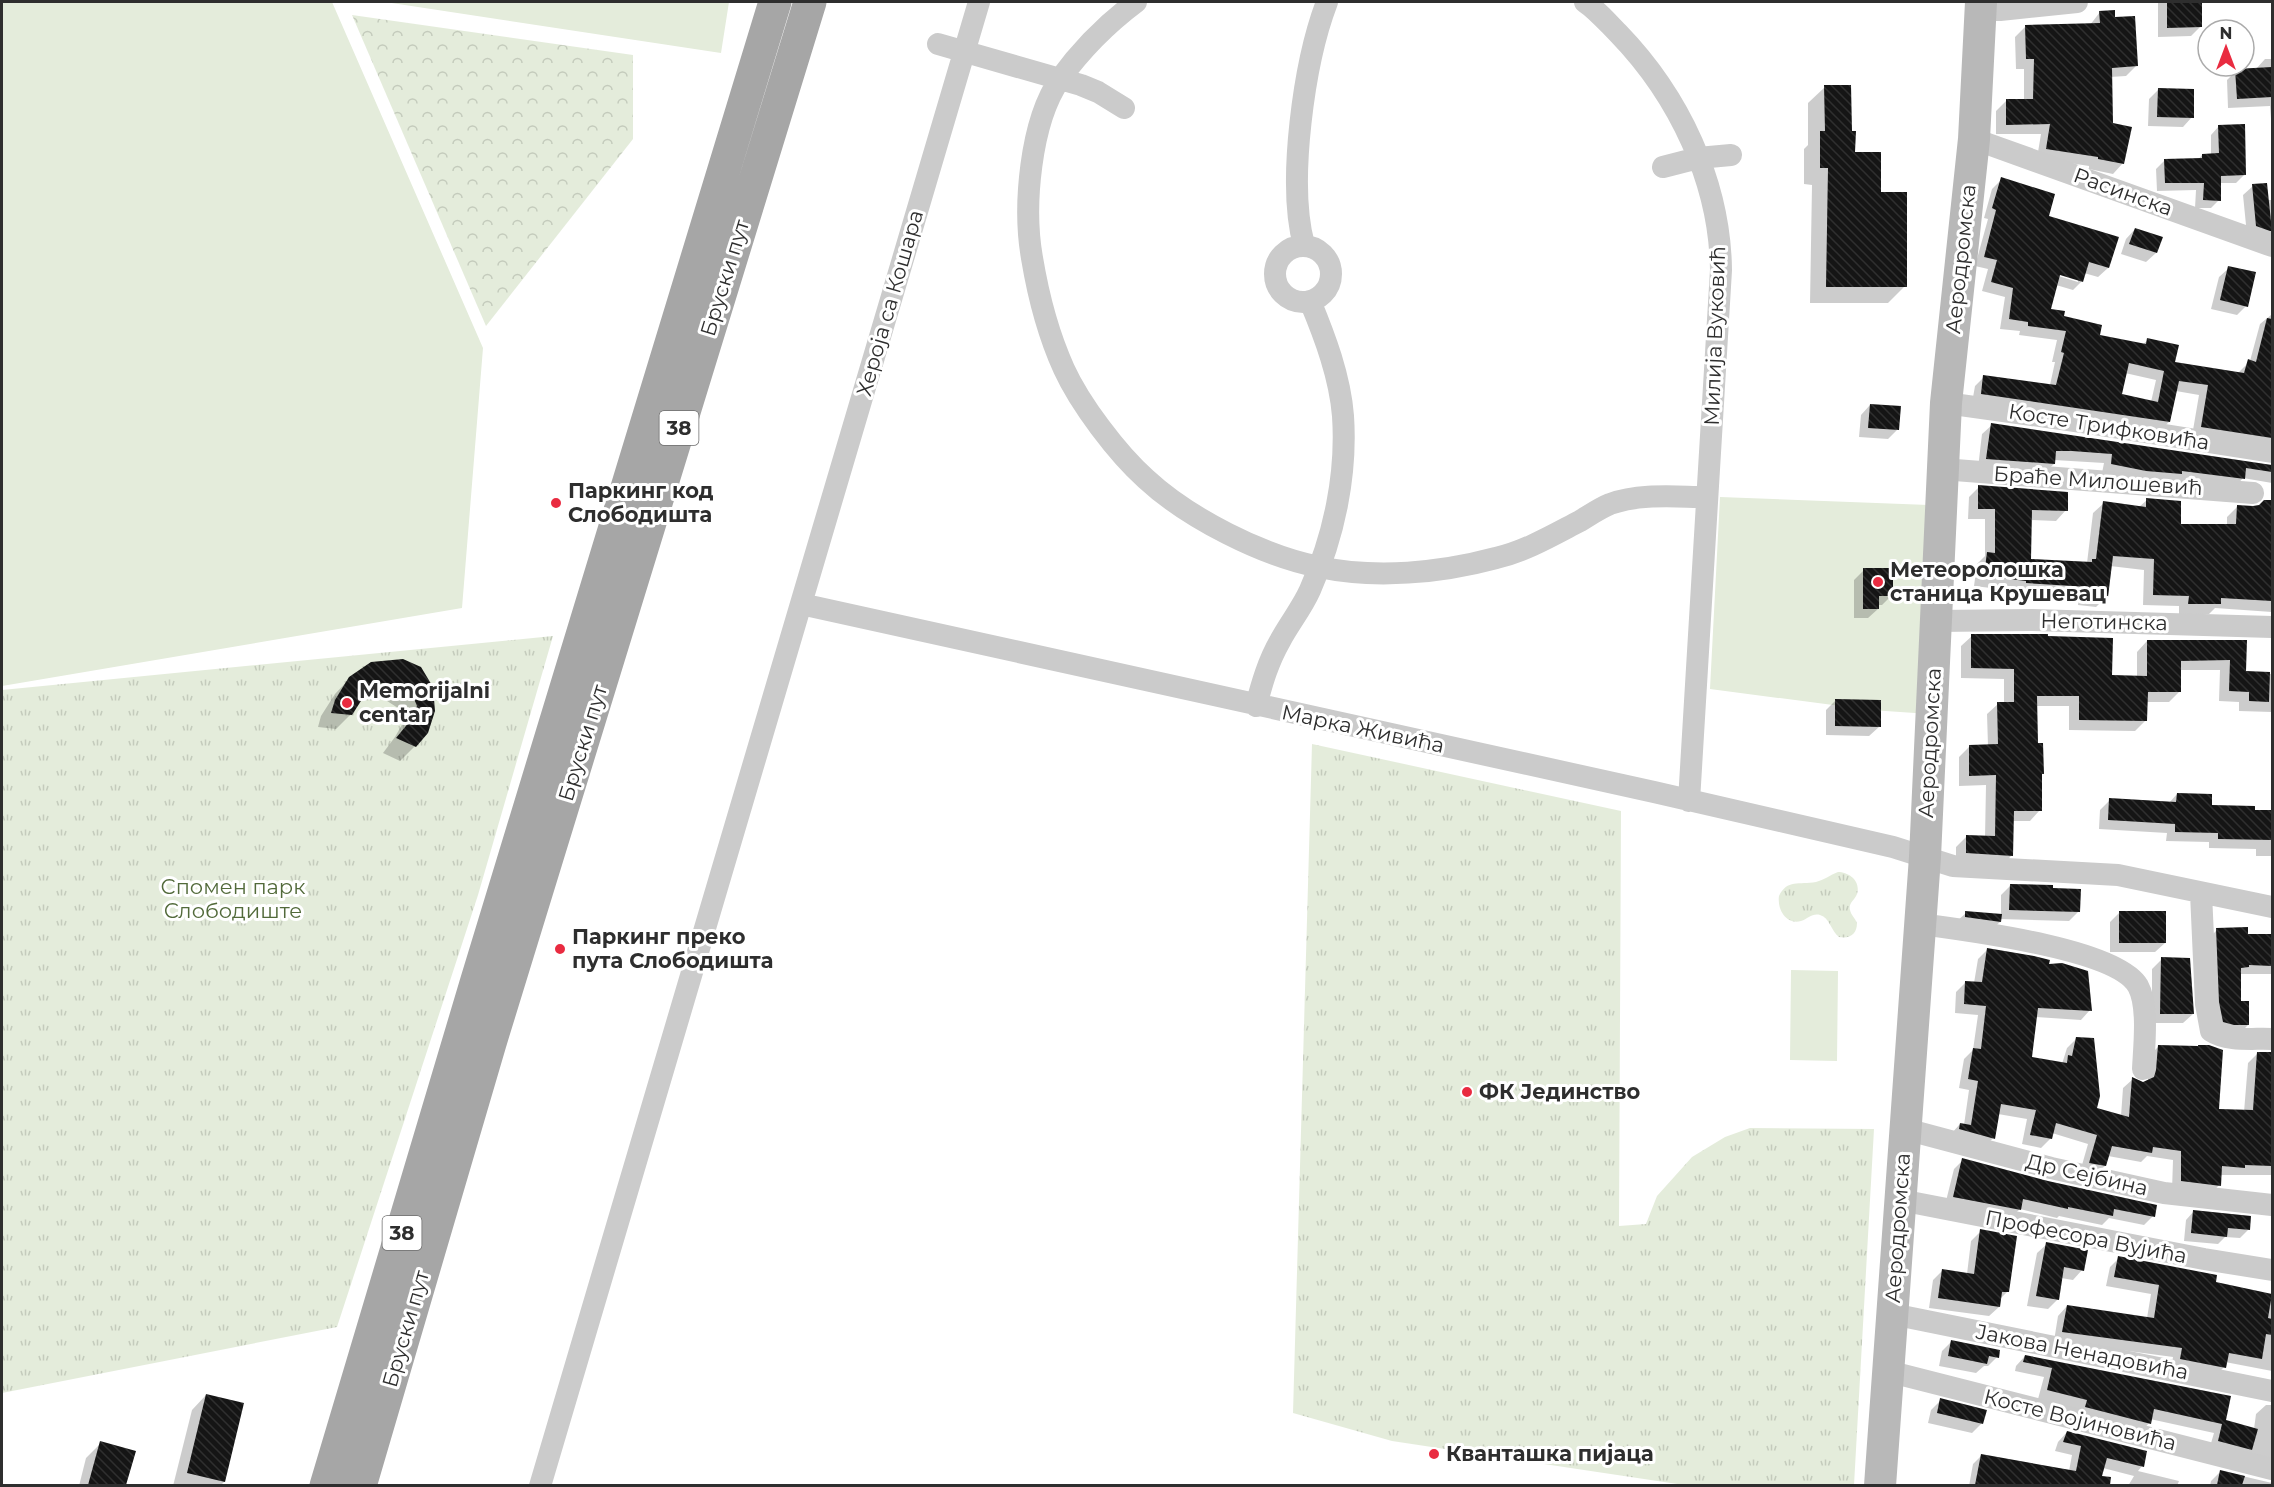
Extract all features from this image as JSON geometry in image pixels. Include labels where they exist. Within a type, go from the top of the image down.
[{"type":"main road","name":"Бруски пут","points":[[326,1485],[775,2]]},
{"type":"main road","name":"Бруски пут","points":[[360,1485],[490,1042],[810,2]]},
{"type":"street","name":"Хероја са Кошара","points":[[540,1485],[978,2]]},
{"type":"street","points":[[1136,2],[1116,17],[1059,80],[1045,109],[1032,158],[1028,213],[1031,256],[1041,301],[1064,369],[1095,421],[1146,479],[1179,504],[1228,535],[1299,562],[1320,567],[1389,573],[1446,568],[1498,558],[1545,540],[1609,504],[1640,497],[1707,496]]},
{"type":"street","points":[[1304,245],[1299,225],[1298,151],[1313,50],[1327,2]]},
{"type":"street","name":"Милија Вуковић","points":[[1585,2],[1636,51],[1677,110],[1698,158],[1715,215],[1720,241],[1720,282],[1689,801]]},
{"type":"street","points":[[1981,6],[2000,10],[2077,2]]},
{"type":"street","name":"Аеродромска","points":[[1880,1485],[1925,857],[1946,403],[1974,139],[1981,6]]},
{"type":"street","points":[[938,44],[1098,92],[1124,108]]},
{"type":"street","name":"Расинска","points":[[1974,139],[2272,246]]},
{"type":"street","points":[[1663,167],[1698,158],[1731,155]]},
{"type":"street","points":[[1304,245],[1321,251],[1331,267],[1330,284],[1325,292],[1310,301],[1301,302],[1284,295],[1278,287],[1275,267],[1279,258],[1286,251],[1294,246],[1304,245]]},
{"type":"street","points":[[1257,706],[1263,677],[1275,651],[1309,593],[1320,567],[1332,530],[1340,491],[1343,415],[1325,337],[1310,301]]},
{"type":"street","name":"Косте Трифковића","points":[[1946,403],[2272,452]]},
{"type":"street","name":"Браће Милошевић","points":[[1942,469],[2253,493]]},
{"type":"street","name":"Марка Живића","points":[[801,604],[1893,847],[1953,866],[2118,875],[2272,907]]},
{"type":"street","name":"Неготинска","points":[[1936,621],[2032,620],[2272,627]]},
{"type":"street","points":[[2201,893],[2206,1004],[2211,1031],[2229,1038],[2272,1039]]},
{"type":"street","points":[[1920,924],[2004,935],[2073,951],[2106,964],[2128,976],[2137,985],[2143,1004],[2145,1038],[2143,1069]]},
{"type":"street","name":"Др Сејбина","points":[[1905,1129],[2051,1168],[2164,1193],[2272,1205]]},
{"type":"street","name":"Професора Вујића","points":[[1900,1200],[2204,1259],[2272,1269]]},
{"type":"street","name":"Јакова Ненадовића","points":[[1892,1314],[2272,1391]]},
{"type":"street","name":"Косте Војиновића","points":[[1887,1371],[2272,1469]]},
{"type":"green space","points":[[2,2],[332,2],[483,348],[462,608],[2,686]]},
{"type":"green space","points":[[385,2],[729,2],[721,53]]},
{"type":"green space","points":[[352,15],[633,55],[633,139],[486,326]]},
{"type":"green space","points":[[1720,497],[1955,506],[1944,715],[1871,710],[1710,689]]},
{"type":"green space","name":"Спомен парк Слободиште","points":[[553,636],[478,895],[337,1327],[2,1393],[2,690]]},
{"type":"green space","points":[[1312,744],[1621,811],[1619,1226],[1646,1224],[1657,1196],[1692,1157],[1725,1137],[1750,1128],[1874,1129],[1854,1485],[1684,1485],[1392,1441],[1293,1413]]},
{"type":"green space","points":[[1838,872],[1853,878],[1858,889],[1850,908],[1857,923],[1852,935],[1839,937],[1826,919],[1820,915],[1796,922],[1791,921],[1781,911],[1779,896],[1786,887],[1816,882]]},
{"type":"green space","points":[[1791,970],[1838,971],[1837,1061],[1790,1060]]},
{"type":"building","points":[[2167,2],[2202,2],[2202,18],[2196,18],[2196,27],[2167,28]]},
{"type":"building","points":[[2115,10],[2115,17],[2135,16],[2138,66],[2112,68],[2113,123],[2132,127],[2124,164],[2098,159],[2098,157],[2046,149],[2050,124],[2006,125],[2006,99],[2033,99],[2034,59],[2026,59],[2025,25],[2100,23],[2099,11]]},
{"type":"building","points":[[2272,67],[2272,97],[2237,99],[2236,78],[2256,78],[2256,68]]},
{"type":"building","points":[[1824,85],[1851,85],[1852,131],[1856,131],[1855,152],[1881,152],[1881,192],[1907,192],[1907,287],[1826,287],[1828,168],[1820,168],[1820,131],[1825,131]]},
{"type":"building","points":[[2158,88],[2194,89],[2194,118],[2157,117]]},
{"type":"building","points":[[2245,124],[2246,175],[2221,176],[2221,201],[2203,200],[2204,183],[2165,183],[2164,159],[2202,158],[2202,154],[2219,153],[2218,125]]},
{"type":"building","points":[[2001,177],[2055,194],[2049,216],[2119,237],[2109,268],[2089,262],[2083,282],[2060,275],[2051,309],[2065,311],[2064,316],[2102,325],[2100,335],[2146,344],[2147,338],[2179,345],[2175,362],[2244,373],[2248,359],[2256,362],[2267,318],[2272,319],[2272,438],[2201,427],[2208,385],[2179,381],[2170,422],[1981,394],[1983,375],[2056,385],[2064,353],[2061,352],[2066,331],[2028,326],[2028,322],[2009,319],[2013,288],[1991,282],[1997,260],[1984,257],[1996,210],[1992,208]],"holes":[[[2129,363],[2164,371],[2158,402],[2122,394]]]},
{"type":"building","points":[[2267,183],[2272,231],[2256,226],[2252,184]]},
{"type":"building","points":[[2135,228],[2163,237],[2157,253],[2129,244]]},
{"type":"building","points":[[2228,266],[2256,272],[2248,307],[2220,300]]},
{"type":"building","points":[[1870,404],[1901,406],[1899,430],[1868,428]]},
{"type":"building","points":[[1991,423],[2272,465],[2272,472],[2246,468],[2245,479],[2182,471],[2182,474],[2146,471],[2111,464],[2112,454],[2072,451],[2056,451],[2055,464],[1986,459]]},
{"type":"building","points":[[1978,485],[2068,492],[2068,511],[2032,510],[2031,559],[2092,562],[2092,559],[2096,559],[2103,501],[2146,507],[2146,498],[2181,501],[2181,524],[2236,524],[2237,505],[2253,506],[2259,505],[2264,500],[2272,500],[2272,601],[2221,598],[2221,604],[2188,604],[2189,596],[2153,595],[2154,559],[2113,556],[2108,597],[2088,594],[2089,587],[2026,583],[2026,581],[1984,576],[1987,552],[1995,553],[1995,509],[1978,509]]},
{"type":"building","name":"Метеоролошка станица Крушевац","points":[[1863,568],[1893,568],[1893,596],[1879,596],[1879,609],[1863,609]]},
{"type":"building","points":[[1971,634],[2048,634],[2048,636],[2113,638],[2112,675],[2147,676],[2147,640],[2247,640],[2246,671],[2270,672],[2269,702],[2249,701],[2249,692],[2229,691],[2230,660],[2181,661],[2181,692],[2148,692],[2147,721],[2079,720],[2079,696],[2037,696],[2038,743],[2043,743],[2042,811],[2014,811],[2013,856],[1966,853],[1966,835],[1995,836],[1996,775],[1969,776],[1969,745],[1998,744],[1997,702],[2014,702],[2014,669],[1971,668]]},
{"type":"building","name":"Memorijalni centar","points":[[403,659],[421,667],[433,687],[435,711],[428,733],[416,747],[396,738],[410,721],[417,706],[412,694],[400,685],[382,683],[368,690],[352,715],[331,713],[335,700],[349,677],[371,662]]},
{"type":"building","points":[[1835,699],[1881,700],[1881,727],[1835,726]]},
{"type":"building","points":[[2177,793],[2212,794],[2212,805],[2255,806],[2255,810],[2272,810],[2272,840],[2218,839],[2218,833],[2175,832],[2175,824],[2108,820],[2109,798],[2176,802]]},
{"type":"building","points":[[2010,884],[2053,885],[2053,888],[2081,889],[2080,912],[2009,910]]},
{"type":"building","points":[[1965,911],[2002,914],[2001,922],[1965,917]]},
{"type":"building","points":[[2119,911],[2166,911],[2166,943],[2119,943]]},
{"type":"building","points":[[2248,927],[2248,934],[2272,934],[2272,966],[2249,965],[2249,967],[2241,968],[2241,1001],[2249,1001],[2249,1025],[2234,1025],[2223,1022],[2219,1002],[2216,928]]},
{"type":"building","points":[[1987,948],[2034,956],[2050,960],[2049,964],[2062,963],[2088,971],[2092,1011],[2038,1008],[2032,1057],[2067,1063],[2068,1055],[2072,1056],[2076,1037],[2094,1038],[2100,1096],[2097,1108],[2129,1117],[2132,1077],[2143,1082],[2154,1077],[2158,1045],[2209,1045],[2223,1050],[2219,1109],[2253,1110],[2257,1052],[2272,1052],[2272,1166],[2245,1165],[2245,1168],[2222,1166],[2221,1186],[2181,1181],[2181,1151],[2153,1147],[2152,1153],[2112,1146],[2106,1166],[2089,1163],[2097,1135],[2056,1123],[2052,1139],[2030,1135],[2036,1110],[2001,1104],[1995,1139],[1959,1129],[1960,1123],[1971,1125],[1978,1081],[1968,1079],[1973,1048],[1981,1049],[1986,1006],[1964,1004],[1965,981],[1982,982]]},
{"type":"building","points":[[2161,957],[2190,958],[2194,1014],[2160,1014]]},
{"type":"building","points":[[1962,1158],[2048,1181],[2157,1205],[2155,1217],[2114,1209],[2113,1216],[2023,1199],[2021,1210],[1953,1197]]},
{"type":"building","points":[[2193,1210],[2251,1216],[2250,1230],[2228,1228],[2227,1237],[2191,1233]]},
{"type":"building","points":[[1980,1229],[2017,1236],[2009,1292],[2002,1292],[2000,1307],[1938,1298],[1942,1269],[1974,1274]]},
{"type":"building","points":[[2046,1242],[2088,1250],[2084,1271],[2064,1267],[2059,1300],[2036,1296]]},
{"type":"building","points":[[2118,1256],[2217,1275],[2216,1282],[2272,1294],[2268,1318],[2272,1319],[2272,1335],[2266,1334],[2262,1359],[2229,1353],[2226,1368],[2180,1359],[2182,1348],[2062,1332],[2067,1305],[2154,1318],[2159,1285],[2114,1277]]},
{"type":"building","points":[[1951,1340],[2000,1350],[1999,1358],[1989,1356],[1987,1364],[1948,1356]]},
{"type":"building","points":[[2025,1355],[2231,1396],[2226,1420],[2258,1429],[2252,1450],[2218,1441],[2222,1424],[2154,1409],[2151,1424],[2085,1407],[2087,1400],[2047,1390],[2052,1368],[2023,1362]]},
{"type":"building","points":[[206,1394],[244,1403],[225,1482],[187,1473]]},
{"type":"building","points":[[1940,1398],[1987,1410],[1983,1424],[1937,1413]]},
{"type":"building","points":[[2067,1431],[2147,1451],[2144,1467],[2107,1458],[2102,1476],[2111,1477],[2110,1485],[1975,1485],[1981,1454],[2076,1471],[2081,1446],[2063,1442]]},
{"type":"building","points":[[100,1441],[136,1451],[126,1485],[88,1485]]},
{"type":"building","points":[[2220,1470],[2245,1476],[2242,1485],[2217,1485]]},
{"type":"place","name":"Паркинг код Слободишта","points":[[556,503]]},
{"type":"place","name":"Метеоролошка станица Крушевац","points":[[1878,582]]},
{"type":"place","name":"Memorijalni centar","points":[[347,703]]},
{"type":"place","name":"Паркинг преко пута Слободишта","points":[[560,949]]},
{"type":"place","name":"ФК Јединство","points":[[1467,1092]]},
{"type":"place","name":"Кванташка пијаца","points":[[1434,1454]]}]
